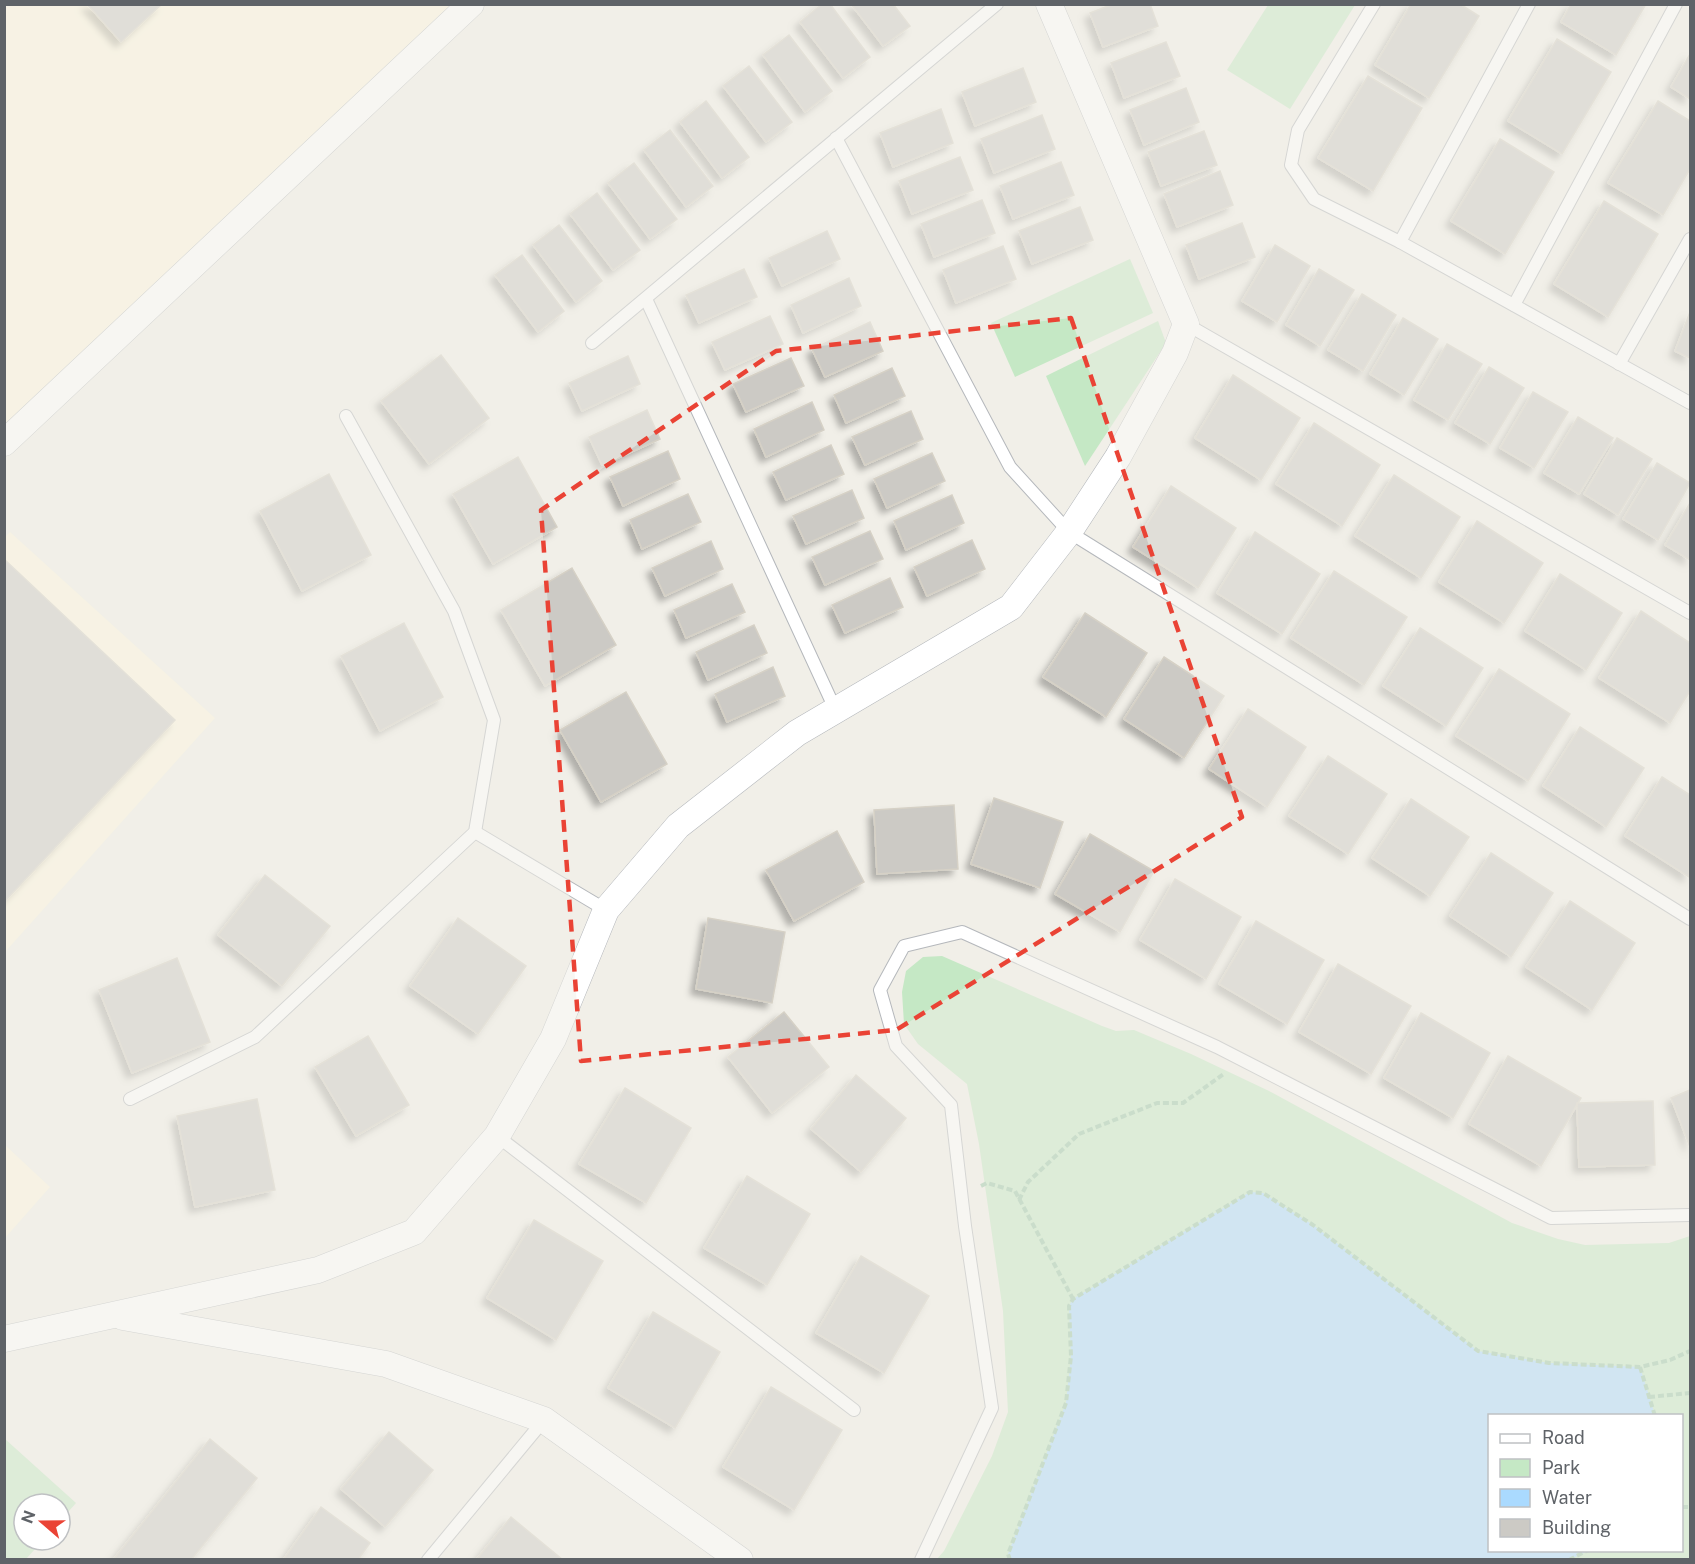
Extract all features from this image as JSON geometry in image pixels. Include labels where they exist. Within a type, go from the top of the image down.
[{"type":"street","points":[[4,443],[471,4]]},
{"type":"street","points":[[4,1338],[318,1270],[414,1232],[497,1136],[553,1039],[606,910],[678,826],[797,733],[1011,607],[1069,532],[1118,457],[1175,353],[1186,324],[1049,4]]},
{"type":"street","points":[[111,1315],[386,1364],[544,1420],[741,1560]]},
{"type":"lane","points":[[592,343],[997,4]]},
{"type":"lane","points":[[1374,4],[1299,130],[1291,165],[1314,199],[1400,242],[1690,404]]},
{"type":"lane","points":[[1400,242],[1529,4]]},
{"type":"lane","points":[[1514,305],[1676,4]]},
{"type":"lane","points":[[836,138],[1010,467],[1069,532],[1690,919]]},
{"type":"lane","points":[[1619,364],[1690,239]]},
{"type":"lane","points":[[646,299],[836,711]]},
{"type":"lane","points":[[1186,324],[1690,613]]},
{"type":"lane","points":[[130,1099],[255,1037],[475,832],[494,720],[454,611],[346,417]]},
{"type":"lane","points":[[475,832],[606,910]]},
{"type":"lane","points":[[921,1560],[992,1408],[951,1105],[896,1046],[880,990],[904,946],[962,932],[1236,1056],[1551,1218],[1690,1215]]},
{"type":"lane","points":[[497,1136],[854,1410]]},
{"type":"lane","points":[[428,1560],[544,1420]]},
{"type":"path","points":[[1019,1200],[1028,1182],[1080,1134],[1157,1103],[1183,1103],[1224,1075],[1236,1056]]},
{"type":"path","points":[[962,1197],[987,1183],[1015,1191],[1073,1299]]},
{"type":"path","points":[[1010,1560],[1008,1554],[1066,1403],[1071,1356],[1069,1306],[1073,1299],[1250,1192],[1263,1193],[1313,1225],[1478,1351],[1549,1363],[1640,1367],[1670,1360],[1690,1351]]},
{"type":"path","points":[[1640,1367],[1654,1414]]},
{"type":"path","points":[[1649,1397],[1690,1393]]},
{"type":"path","points":[[1569,1560],[1586,1552]]},
{"type":"highlighted area","points":[[1071,318],[1242,817],[896,1030],[581,1061],[541,510],[776,351]]},
{"type":"shaded area","points":[[5,5],[471,5],[5,443]]},
{"type":"shaded area","points":[[10,532],[215,718],[5,952],[4,538]]},
{"type":"shaded area","points":[[5,1145],[50,1187],[5,1238]]},
{"type":"green space","points":[[1268,5],[1355,5],[1290,109],[1227,70]]},
{"type":"green space","points":[[1130,259],[1153,313],[1015,377],[991,323]]},
{"type":"green space","points":[[1158,321],[1166,343],[1085,466],[1046,376]]},
{"type":"green space","points":[[942,956],[1102,1026],[1116,1031],[1134,1030],[1269,1091],[1512,1223],[1558,1239],[1585,1245],[1669,1243],[1690,1236],[1690,1559],[937,1559],[944,1551],[992,1456],[1008,1412],[1003,1311],[979,1144],[967,1084],[918,1044],[904,1024],[902,992],[906,971],[923,957]]},
{"type":"green space","points":[[5,1439],[64,1492],[12,1492],[12,1552],[32,1552],[26,1559],[5,1559]]},
{"type":"water","points":[[1250,1192],[1263,1193],[1313,1225],[1478,1351],[1549,1363],[1640,1367],[1655,1414],[1488,1414],[1488,1552],[1586,1552],[1569,1560],[1010,1559],[1008,1554],[1066,1403],[1071,1356],[1069,1306],[1073,1299]]},
{"type":"building","points":[[87,4],[162,4],[121,42]]},
{"type":"building","points":[[822,4],[830,4],[870,57],[843,78],[800,22]]},
{"type":"building","points":[[851,4],[893,4],[910,26],[883,46]]},
{"type":"building","points":[[1113,4],[1150,4],[1158,26],[1103,47],[1090,13]]},
{"type":"building","points":[[1411,4],[1460,4],[1479,16],[1429,98],[1375,65]]},
{"type":"building","points":[[1571,4],[1646,4],[1616,55],[1561,22]]},
{"type":"building","points":[[789,35],[832,91],[805,112],[763,55]]},
{"type":"building","points":[[1557,39],[1611,72],[1562,154],[1508,121]]},
{"type":"building","points":[[1166,42],[1180,76],[1124,98],[1111,63]]},
{"type":"building","points":[[1690,54],[1690,99],[1671,87]]},
{"type":"building","points":[[749,66],[792,122],[766,142],[723,86]]},
{"type":"building","points":[[1023,68],[1036,102],[975,126],[962,92]]},
{"type":"building","points":[[1368,76],[1422,108],[1373,191],[1318,158]]},
{"type":"building","points":[[1186,88],[1199,122],[1144,145],[1130,110]]},
{"type":"building","points":[[706,101],[749,157],[722,178],[680,122]]},
{"type":"building","points":[[1658,101],[1690,121],[1690,169],[1663,215],[1608,183]]},
{"type":"building","points":[[941,109],[953,143],[893,167],[880,133]]},
{"type":"building","points":[[1042,115],[1055,149],[994,173],[981,139]]},
{"type":"building","points":[[670,130],[713,186],[686,207],[644,150]]},
{"type":"building","points":[[1204,131],[1217,165],[1161,186],[1148,152]]},
{"type":"building","points":[[1500,139],[1554,172],[1505,254],[1451,221]]},
{"type":"building","points":[[960,157],[973,190],[912,214],[899,181]]},
{"type":"building","points":[[1061,162],[1074,195],[1013,219],[1000,186]]},
{"type":"building","points":[[634,163],[677,219],[650,239],[608,183]]},
{"type":"building","points":[[1220,171],[1233,205],[1177,227],[1164,194]]},
{"type":"building","points":[[597,193],[640,250],[613,270],[570,214]]},
{"type":"building","points":[[982,200],[995,233],[934,257],[921,224]]},
{"type":"building","points":[[1604,201],[1658,234],[1608,317],[1554,284]]},
{"type":"building","points":[[1080,207],[1093,240],[1032,264],[1019,231]]},
{"type":"building","points":[[1242,223],[1255,257],[1199,279],[1186,245]]},
{"type":"building","points":[[559,225],[602,281],[576,302],[533,245]]},
{"type":"building","points":[[827,231],[840,259],[782,286],[769,258]]},
{"type":"building","points":[[1275,245],[1310,266],[1277,322],[1242,301]]},
{"type":"building","points":[[1003,246],[1016,279],[956,303],[943,270]]},
{"type":"building","points":[[522,255],[564,311],[538,332],[495,275]]},
{"type":"building","points":[[744,269],[757,297],[699,323],[686,295]]},
{"type":"building","points":[[1319,269],[1354,290],[1320,346],[1286,325]]},
{"type":"building","points":[[849,278],[861,306],[803,333],[791,305]]},
{"type":"building","points":[[1362,294],[1396,315],[1363,371],[1328,350]]},
{"type":"building","points":[[1690,312],[1690,358],[1675,351]]},
{"type":"building","points":[[770,316],[783,344],[725,370],[712,342]]},
{"type":"building","points":[[1403,318],[1438,339],[1404,395],[1370,374]]},
{"type":"building","points":[[870,322],[883,351],[825,377],[812,349]]},
{"type":"building","points":[[1447,344],[1482,364],[1448,420],[1414,400]]},
{"type":"building","points":[[441,355],[489,418],[429,464],[381,401]]},
{"type":"building","points":[[628,356],[640,384],[582,411],[569,383]]},
{"type":"building","points":[[791,358],[804,386],[746,412],[733,384]]},
{"type":"building","points":[[1489,367],[1524,388],[1490,444],[1455,423]]},
{"type":"building","points":[[892,368],[905,396],[846,423],[834,395]]},
{"type":"building","points":[[1233,375],[1300,418],[1261,480],[1195,438]]},
{"type":"building","points":[[1533,392],[1568,412],[1534,468],[1500,448]]},
{"type":"building","points":[[812,402],[824,430],[766,457],[754,429]]},
{"type":"building","points":[[647,410],[660,439],[602,465],[589,437]]},
{"type":"building","points":[[911,411],[923,439],[865,465],[852,437]]},
{"type":"building","points":[[1578,417],[1613,438],[1579,494],[1544,473]]},
{"type":"building","points":[[1314,423],[1380,465],[1342,526],[1276,484]]},
{"type":"building","points":[[1617,438],[1652,459],[1618,515],[1584,494]]},
{"type":"building","points":[[831,445],[844,474],[786,500],[773,472]]},
{"type":"building","points":[[668,451],[680,479],[623,506],[610,477]]},
{"type":"building","points":[[932,453],[945,481],[887,508],[874,479]]},
{"type":"building","points":[[518,457],[557,527],[493,564],[453,494]]},
{"type":"building","points":[[1657,463],[1690,483],[1658,540],[1623,519]]},
{"type":"building","points":[[329,474],[371,555],[302,591],[260,511]]},
{"type":"building","points":[[1394,475],[1460,517],[1421,578],[1355,536]]},
{"type":"building","points":[[1171,486],[1236,528],[1198,588],[1133,547]]},
{"type":"building","points":[[852,490],[864,518],[806,544],[793,516]]},
{"type":"building","points":[[688,494],[701,522],[642,549],[630,520]]},
{"type":"building","points":[[952,495],[964,523],[906,550],[894,521]]},
{"type":"building","points":[[1690,503],[1690,560],[1665,545]]},
{"type":"building","points":[[1477,521],[1543,563],[1504,623],[1439,582]]},
{"type":"building","points":[[870,531],[883,559],[825,585],[812,557]]},
{"type":"building","points":[[1255,532],[1320,574],[1282,634],[1217,593]]},
{"type":"building","points":[[972,540],[985,569],[927,596],[914,567]]},
{"type":"building","points":[[711,541],[723,569],[665,596],[652,568]]},
{"type":"building","points":[[4,559],[175,720],[4,902]]},
{"type":"building","points":[[572,568],[616,645],[545,686],[501,610]]},
{"type":"building","points":[[1334,571],[1407,617],[1364,685],[1291,638]]},
{"type":"building","points":[[1560,574],[1622,613],[1586,670],[1525,631]]},
{"type":"building","points":[[890,578],[903,607],[845,633],[832,605]]},
{"type":"building","points":[[732,584],[745,612],[686,638],[674,610]]},
{"type":"building","points":[[1641,611],[1690,643],[1690,691],[1670,723],[1599,678]]},
{"type":"building","points":[[1085,613],[1147,653],[1106,717],[1043,677]]},
{"type":"building","points":[[404,623],[443,697],[380,731],[341,656]]},
{"type":"building","points":[[754,625],[767,653],[708,680],[696,652]]},
{"type":"building","points":[[1420,628],[1483,668],[1446,726],[1383,686]]},
{"type":"building","points":[[1164,657],[1224,696],[1184,758],[1124,719]]},
{"type":"building","points":[[773,667],[785,696],[727,722],[715,694]]},
{"type":"building","points":[[1499,669],[1570,714],[1528,781],[1456,736]]},
{"type":"building","points":[[626,692],[667,764],[601,802],[560,730]]},
{"type":"building","points":[[1248,709],[1306,747],[1267,807],[1209,769]]},
{"type":"building","points":[[1580,727],[1644,768],[1606,827],[1543,786]]},
{"type":"building","points":[[1328,756],[1387,794],[1348,854],[1289,816]]},
{"type":"building","points":[[1662,777],[1690,795],[1689,877],[1625,836]]},
{"type":"building","points":[[994,798],[1063,822],[1040,888],[971,864]]},
{"type":"building","points":[[1411,799],[1469,837],[1430,896],[1372,858]]},
{"type":"building","points":[[954,805],[958,869],[877,874],[874,810]]},
{"type":"building","points":[[837,831],[864,882],[794,921],[766,870]]},
{"type":"building","points":[[1090,834],[1154,871],[1120,932],[1055,894]]},
{"type":"building","points":[[1491,853],[1553,893],[1511,957],[1450,916]]},
{"type":"building","points":[[265,875],[330,926],[282,986],[218,935]]},
{"type":"building","points":[[1175,879],[1241,917],[1206,979],[1140,940]]},
{"type":"building","points":[[1570,901],[1635,943],[1592,1010],[1526,967]]},
{"type":"building","points":[[458,918],[526,966],[478,1034],[410,986]]},
{"type":"building","points":[[708,918],[785,932],[772,1003],[696,989]]},
{"type":"building","points":[[1256,921],[1324,960],[1287,1024],[1219,984]]},
{"type":"building","points":[[177,958],[210,1042],[132,1073],[99,990]]},
{"type":"building","points":[[1338,964],[1411,1006],[1371,1074],[1299,1032]]},
{"type":"building","points":[[784,1012],[829,1067],[772,1113],[728,1057]]},
{"type":"building","points":[[1421,1013],[1490,1053],[1453,1118],[1384,1078]]},
{"type":"building","points":[[368,1036],[409,1105],[356,1136],[315,1067]]},
{"type":"building","points":[[1508,1056],[1581,1098],[1541,1166],[1469,1124]]},
{"type":"building","points":[[856,1075],[906,1118],[861,1172],[811,1129]]},
{"type":"building","points":[[625,1088],[691,1128],[646,1203],[579,1164]]},
{"type":"building","points":[[1690,1090],[1690,1147],[1671,1098]]},
{"type":"building","points":[[257,1099],[275,1190],[195,1207],[177,1116]]},
{"type":"building","points":[[1653,1101],[1655,1165],[1579,1167],[1577,1103]]},
{"type":"building","points":[[747,1176],[810,1214],[767,1285],[704,1248]]},
{"type":"building","points":[[534,1220],[603,1261],[556,1340],[487,1298]]},
{"type":"building","points":[[861,1256],[929,1296],[884,1373],[816,1333]]},
{"type":"building","points":[[653,1312],[720,1352],[675,1428],[608,1388]]},
{"type":"building","points":[[771,1387],[842,1430],[794,1510],[723,1467]]},
{"type":"building","points":[[389,1432],[433,1470],[385,1527],[341,1489]]},
{"type":"building","points":[[210,1439],[257,1478],[191,1560],[113,1560]]},
{"type":"building","points":[[321,1507],[370,1543],[358,1560],[283,1560]]},
{"type":"building","points":[[511,1517],[563,1560],[476,1560]]}]
